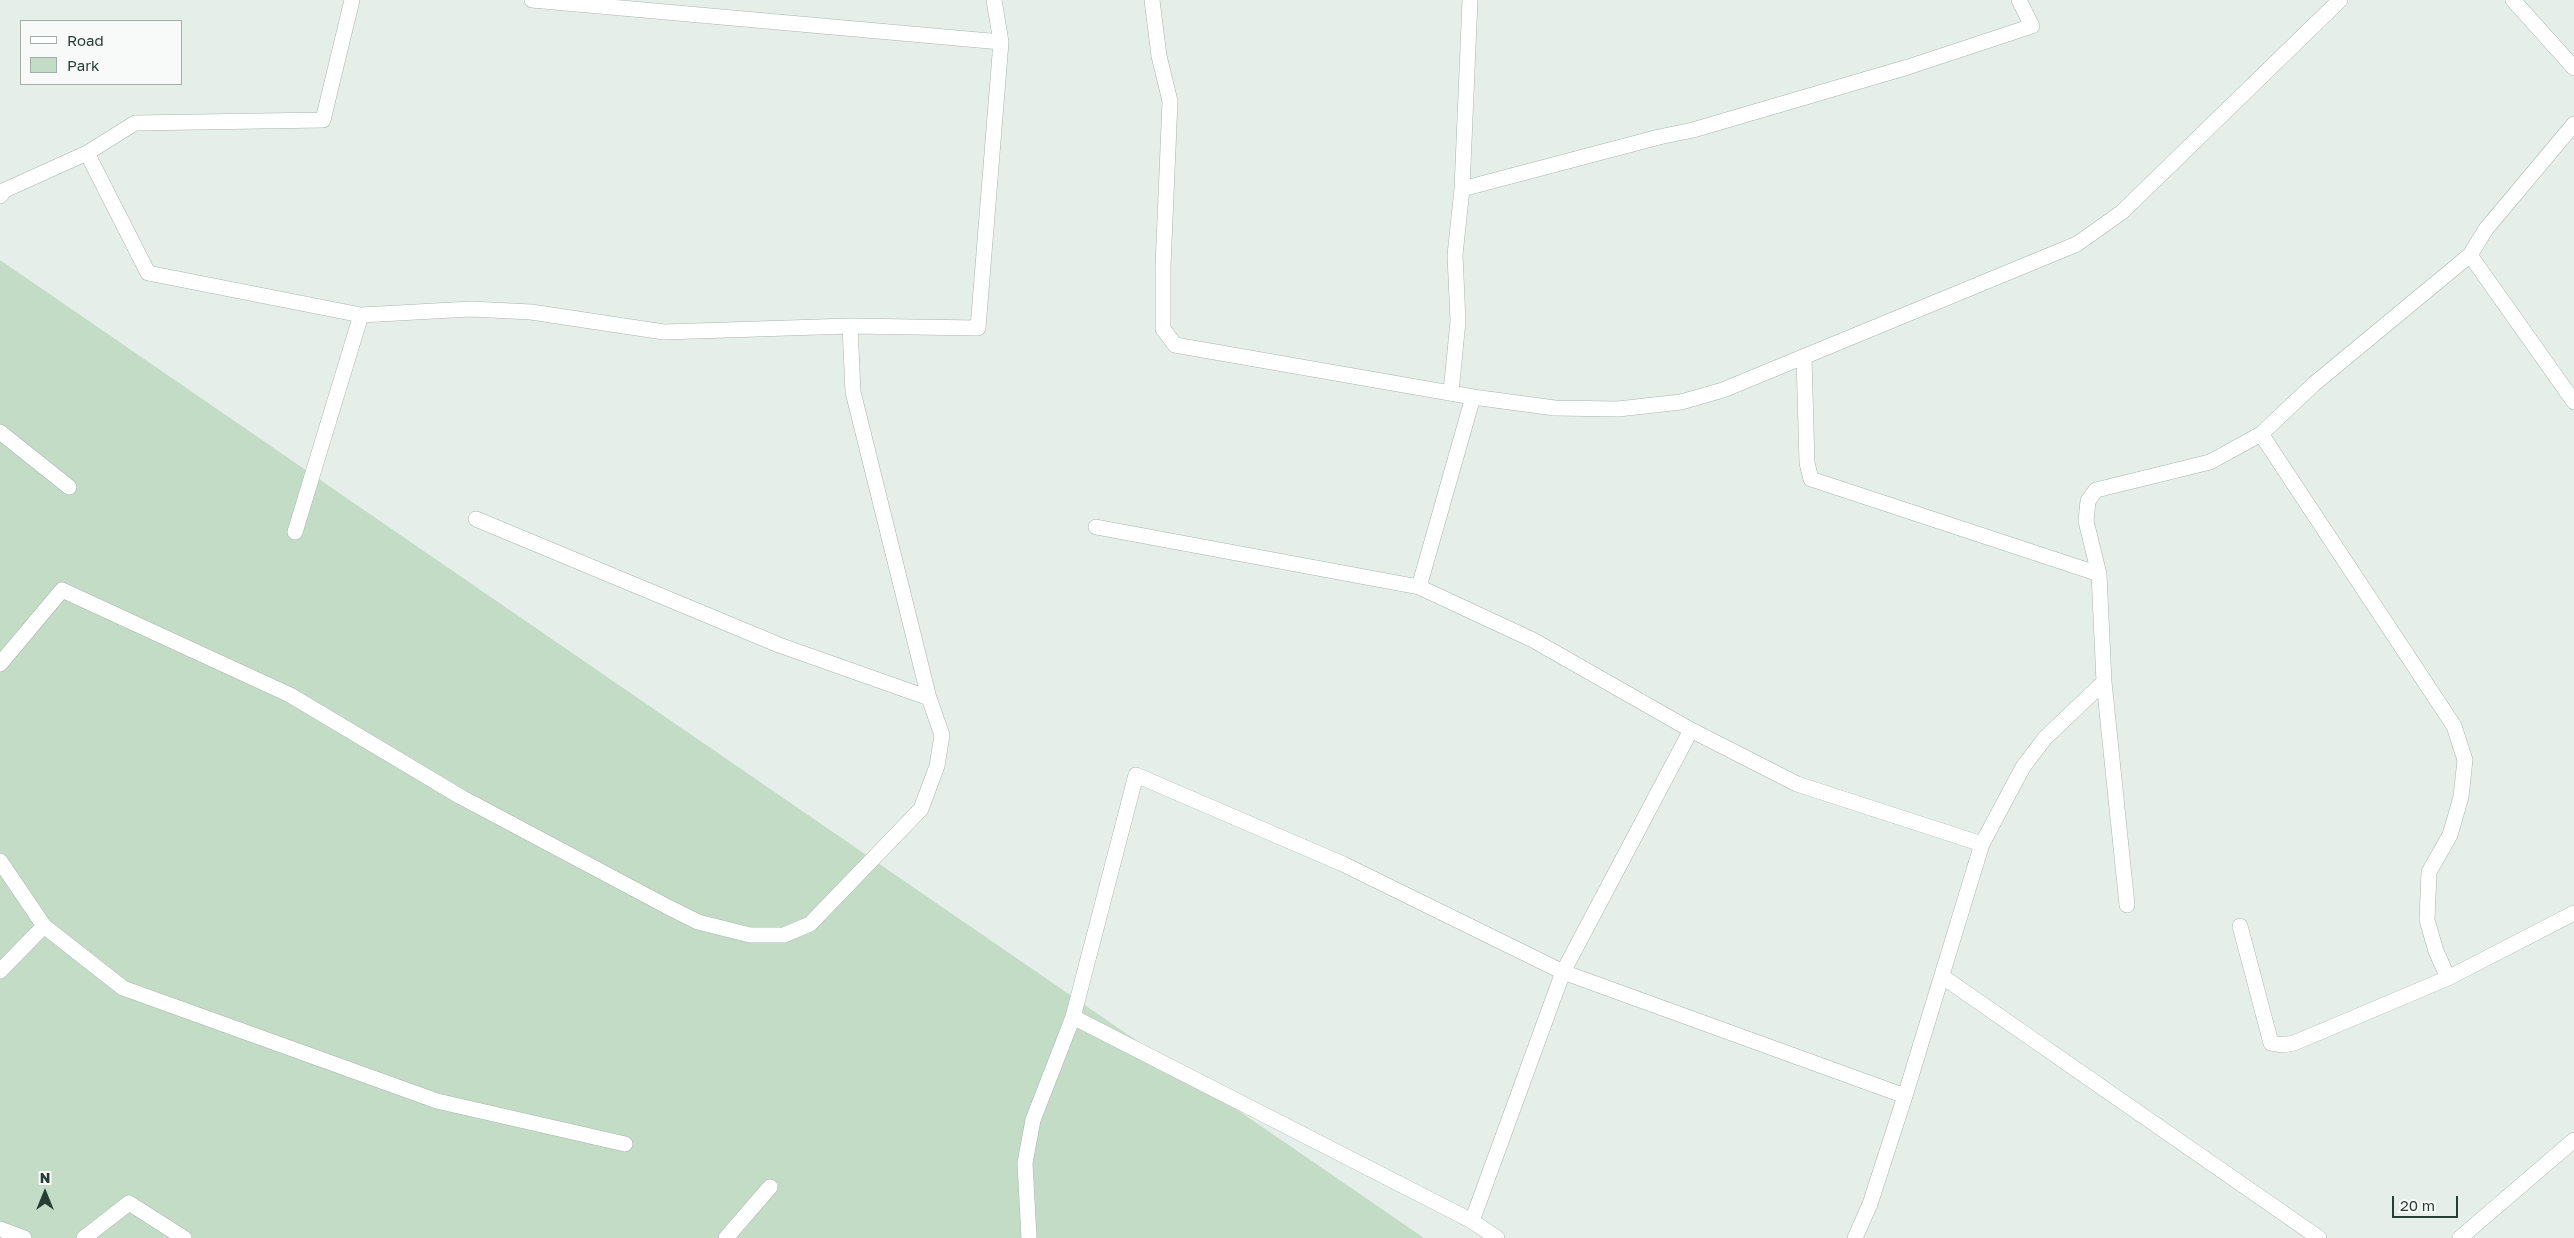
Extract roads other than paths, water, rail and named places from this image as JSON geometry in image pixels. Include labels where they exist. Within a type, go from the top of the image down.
[{"type":"street","points":[[2,189],[86,153],[135,123],[322,120],[352,0]]},
{"type":"street","points":[[532,0],[1001,42]]},
{"type":"street","points":[[86,153],[148,273],[361,314],[471,309],[531,312],[664,332],[850,326],[978,328],[1001,42],[994,0]]},
{"type":"street","points":[[1152,0],[1159,56],[1170,101],[1163,266],[1163,320],[1164,329],[1175,345],[1473,396],[1564,408],[1618,409],[1681,402],[1723,390],[2077,244],[2122,212],[2340,0]]},
{"type":"street","points":[[1451,392],[1458,321],[1455,255],[1462,189],[1470,0]]},
{"type":"street","points":[[1462,189],[1659,137],[1694,130],[1908,67],[2032,26],[2020,0]]},
{"type":"street","points":[[2513,0],[2574,68]]},
{"type":"street","points":[[2127,905],[2104,682],[2099,574],[2086,521],[2088,501],[2096,490],[2210,462],[2261,434],[2314,384],[2470,255],[2486,229],[2574,124]]},
{"type":"street","points":[[2470,255],[2574,402]]},
{"type":"street","points":[[295,532],[361,314]]},
{"type":"street","points":[[0,664],[62,590],[290,695],[461,797],[698,922],[750,935],[784,936],[810,924],[920,809],[937,766],[942,736],[929,698],[852,392],[850,326]]},
{"type":"street","points":[[1804,357],[1807,463],[1812,479],[2099,574]]},
{"type":"street","points":[[1419,587],[1473,396]]},
{"type":"street","points":[[0,432],[68,487]]},
{"type":"street","points":[[2261,434],[2454,726],[2465,760],[2461,797],[2450,836],[2429,872],[2428,920],[2436,950],[2448,978]]},
{"type":"street","points":[[476,519],[779,645],[929,698]]},
{"type":"street","points":[[1096,527],[1419,587],[1533,640],[1690,730],[1798,784],[1982,844]]},
{"type":"street","points":[[1855,1238],[1870,1204],[1905,1096],[1943,977],[1982,844],[2023,768],[2045,738],[2104,682]]},
{"type":"street","points":[[1472,1221],[1563,972],[1690,730]]},
{"type":"street","points":[[1028,1238],[1024,1163],[1033,1120],[1073,1018],[1136,775],[1343,864],[1563,972],[1905,1096]]},
{"type":"street","points":[[0,861],[44,926],[123,988],[437,1101],[625,1144]]},
{"type":"street","points":[[2240,926],[2270,1043],[2283,1045],[2294,1043],[2448,978],[2574,913]]},
{"type":"street","points":[[0,971],[44,926]]},
{"type":"street","points":[[1943,977],[2320,1238]]},
{"type":"street","points":[[1073,1018],[1472,1221],[1497,1238]]},
{"type":"street","points":[[2460,1238],[2574,1140]]},
{"type":"street","points":[[726,1238],[770,1187]]},
{"type":"street","points":[[84,1238],[129,1203],[184,1238]]},
{"type":"street","points":[[0,1229],[24,1238]]}]
